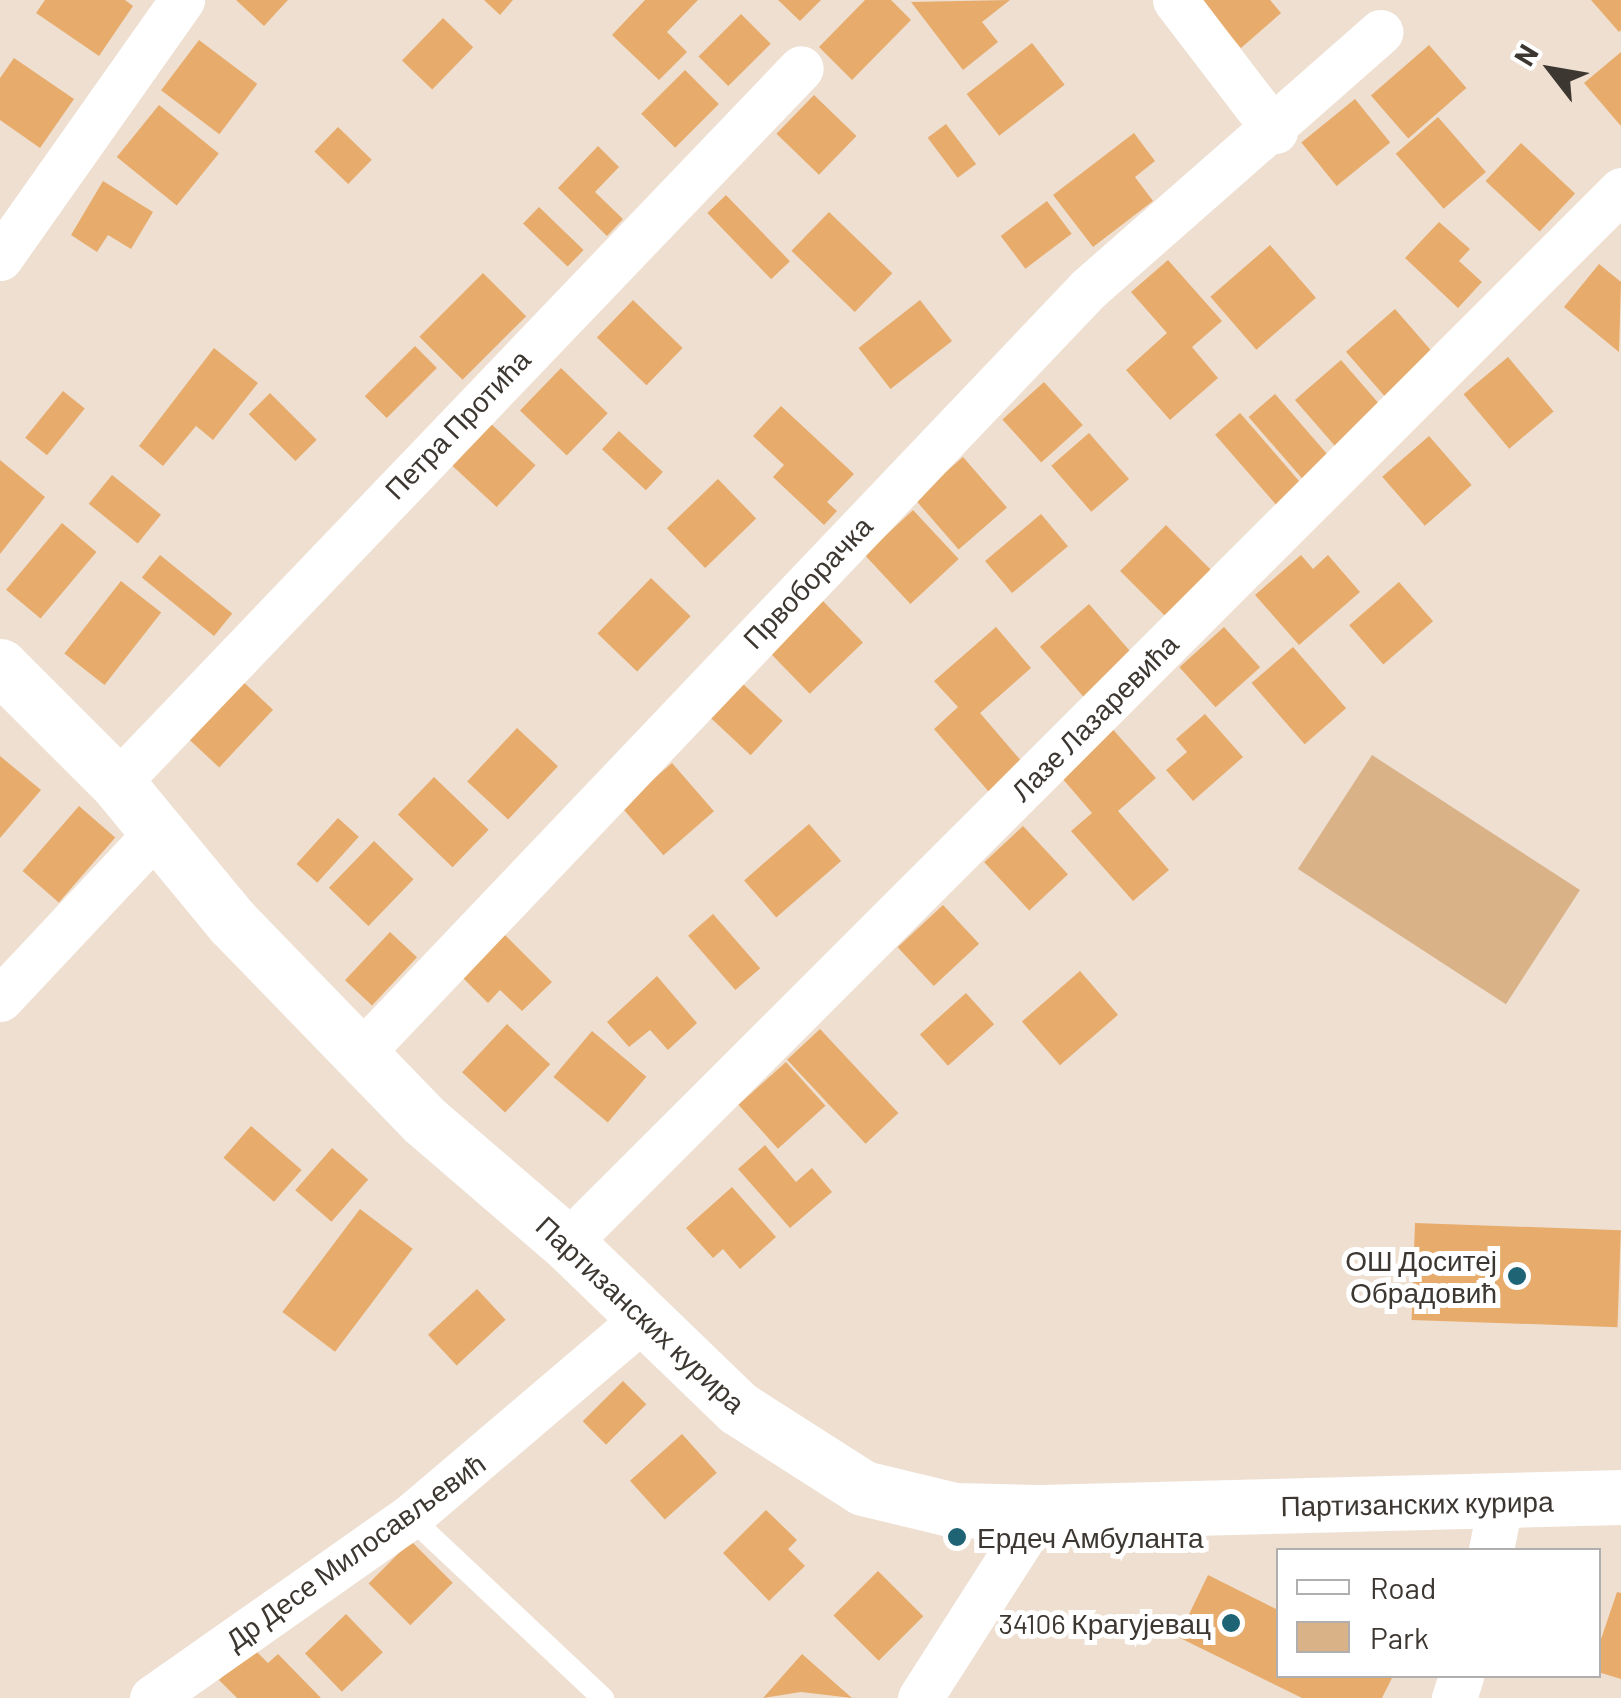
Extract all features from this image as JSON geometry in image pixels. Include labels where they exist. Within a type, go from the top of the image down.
[{"type":"street","points":[[0,258],[182,0]]},
{"type":"street","points":[[1175,0],[1275,131]]},
{"type":"street","name":"Првоборачка","points":[[360,1054],[1088,288],[1275,131],[1380,32]]},
{"type":"street","name":"Петра Протића","points":[[116,783],[800,68]]},
{"type":"street","name":"Лазе Лазаревића","points":[[567,1243],[1621,190]]},
{"type":"street","name":"Партизанских курира","points":[[0,666],[116,783],[156,833],[425,1121],[567,1243],[738,1408],[863,1488],[954,1510],[1496,1528],[1621,1497]]},
{"type":"street","points":[[0,999],[156,833]]},
{"type":"street","name":"Др Десе Милосављевић","points":[[152,1698],[410,1517],[643,1319]]},
{"type":"street","points":[[920,1698],[1039,1512]]},
{"type":"lane","points":[[410,1517],[603,1698]]},
{"type":"green space","points":[[1372,755],[1580,890],[1506,1004],[1298,869]]},
{"type":"building","points":[[45,0],[125,0],[133,6],[99,56],[36,13]]},
{"type":"building","points":[[236,0],[288,0],[264,26]]},
{"type":"building","points":[[484,0],[513,0],[500,15]]},
{"type":"building","points":[[645,0],[698,0],[667,32],[687,52],[659,80],[612,35]]},
{"type":"building","points":[[778,0],[821,0],[800,21]]},
{"type":"building","points":[[865,0],[891,0],[911,20],[852,80],[819,47]]},
{"type":"building","points":[[1010,0],[982,22],[998,42],[963,70],[911,2]]},
{"type":"building","points":[[1199,0],[1270,0],[1281,13],[1241,48]]},
{"type":"building","points":[[1591,0],[1621,0],[1619,32]]},
{"type":"building","points":[[741,14],[771,44],[728,86],[699,56]]},
{"type":"building","points":[[443,18],[473,47],[432,90],[402,60]]},
{"type":"building","points":[[199,40],[257,84],[219,134],[161,90]]},
{"type":"building","points":[[1032,43],[1065,85],[999,136],[967,94]]},
{"type":"building","points":[[1429,45],[1466,88],[1408,139],[1371,96]]},
{"type":"building","points":[[1621,52],[1621,126],[1584,83]]},
{"type":"building","points":[[14,58],[74,99],[40,148],[0,120],[0,78]]},
{"type":"building","points":[[685,70],[719,104],[675,148],[641,114]]},
{"type":"building","points":[[814,95],[856,136],[819,175],[776,134]]},
{"type":"building","points":[[1355,99],[1390,143],[1337,186],[1301,142]]},
{"type":"building","points":[[159,105],[219,153],[177,206],[117,157]]},
{"type":"building","points":[[1438,117],[1486,172],[1444,209],[1396,154]]},
{"type":"building","points":[[946,124],[976,164],[958,178],[928,138]]},
{"type":"building","points":[[338,127],[372,160],[348,184],[314,151]]},
{"type":"building","points":[[1134,133],[1155,161],[1135,177],[1153,201],[1093,247],[1053,195]]},
{"type":"building","points":[[1521,143],[1575,193],[1540,231],[1486,181]]},
{"type":"building","points":[[598,146],[619,167],[595,192],[623,219],[607,236],[558,188]]},
{"type":"building","points":[[103,181],[153,212],[131,249],[108,235],[97,252],[71,235]]},
{"type":"building","points":[[726,195],[790,261],[771,279],[707,213]]},
{"type":"building","points":[[1047,201],[1072,234],[1025,269],[1001,236]]},
{"type":"building","points":[[539,207],[584,250],[568,267],[523,224]]},
{"type":"building","points":[[829,212],[892,273],[855,312],[791,251]]},
{"type":"building","points":[[1439,222],[1470,249],[1459,261],[1482,282],[1458,308],[1405,258]]},
{"type":"building","points":[[1270,245],[1316,298],[1256,350],[1210,297]]},
{"type":"building","points":[[1168,260],[1222,321],[1192,347],[1218,378],[1170,420],[1126,370],[1167,333],[1131,292]]},
{"type":"building","points":[[1599,264],[1621,282],[1619,352],[1564,307]]},
{"type":"building","points":[[483,273],[526,316],[462,380],[419,337]]},
{"type":"building","points":[[633,300],[683,348],[647,385],[597,337]]},
{"type":"building","points":[[920,300],[952,341],[891,389],[859,348]]},
{"type":"building","points":[[1395,309],[1439,360],[1390,402],[1346,352]]},
{"type":"building","points":[[415,346],[437,368],[387,418],[365,396]]},
{"type":"building","points":[[214,348],[258,383],[213,440],[196,426],[163,466],[139,446]]},
{"type":"building","points":[[1508,357],[1554,411],[1509,449],[1464,394]]},
{"type":"building","points":[[1341,360],[1385,411],[1339,451],[1295,400]]},
{"type":"building","points":[[561,368],[608,413],[567,456],[520,410]]},
{"type":"building","points":[[1044,382],[1083,425],[1041,463],[1002,419]]},
{"type":"building","points":[[63,391],[85,409],[47,455],[25,438]]},
{"type":"building","points":[[270,393],[317,440],[295,461],[249,414]]},
{"type":"building","points":[[1275,394],[1330,457],[1304,480],[1249,417]]},
{"type":"building","points":[[781,406],[854,474],[827,502],[837,511],[824,525],[773,477],[784,465],[753,436]]},
{"type":"building","points":[[1240,413],[1302,484],[1277,506],[1215,435]]},
{"type":"building","points":[[488,421],[536,465],[497,507],[449,463]]},
{"type":"building","points":[[619,431],[663,472],[646,490],[602,449]]},
{"type":"building","points":[[1089,433],[1129,479],[1091,512],[1051,466]]},
{"type":"building","points":[[1429,436],[1472,485],[1425,526],[1382,477]]},
{"type":"building","points":[[963,457],[1007,508],[959,550],[915,499]]},
{"type":"building","points":[[0,460],[45,497],[0,554]]},
{"type":"building","points":[[112,475],[161,515],[138,543],[89,504]]},
{"type":"building","points":[[718,479],[756,519],[705,568],[667,528]]},
{"type":"building","points":[[913,510],[959,559],[910,604],[865,555]]},
{"type":"building","points":[[1041,514],[1068,546],[1012,593],[985,561]]},
{"type":"building","points":[[62,523],[96,552],[41,619],[6,590]]},
{"type":"building","points":[[1166,525],[1214,573],[1168,619],[1120,571]]},
{"type":"building","points":[[160,555],[232,614],[214,636],[142,578]]},
{"type":"building","points":[[1301,555],[1313,569],[1328,555],[1360,592],[1299,645],[1255,595]]},
{"type":"building","points":[[651,578],[691,616],[637,672],[598,633]]},
{"type":"building","points":[[121,581],[161,612],[105,685],[64,653]]},
{"type":"building","points":[[1399,582],[1433,621],[1383,665],[1349,625]]},
{"type":"building","points":[[822,600],[863,642],[810,694],[769,651]]},
{"type":"building","points":[[1089,604],[1135,657],[1086,699],[1040,647]]},
{"type":"building","points":[[996,627],[1031,668],[980,713],[1023,763],[989,792],[934,729],[958,707],[934,681]]},
{"type":"building","points":[[1224,627],[1260,667],[1216,707],[1179,667]]},
{"type":"building","points":[[1293,647],[1346,708],[1305,744],[1251,683]]},
{"type":"building","points":[[238,677],[273,710],[219,768],[184,735]]},
{"type":"building","points":[[741,682],[783,721],[751,755],[709,716]]},
{"type":"building","points":[[1205,714],[1243,757],[1193,801],[1166,770],[1187,752],[1176,739]]},
{"type":"building","points":[[1109,725],[1156,778],[1118,811],[1169,870],[1133,901],[1071,831],[1092,813],[1056,771]]},
{"type":"building","points":[[517,728],[558,766],[508,820],[467,781]]},
{"type":"building","points":[[0,756],[41,790],[0,838]]},
{"type":"building","points":[[672,763],[714,811],[663,855],[621,807]]},
{"type":"building","points":[[434,777],[489,830],[453,867],[398,814]]},
{"type":"building","points":[[79,806],[115,837],[59,902],[23,871]]},
{"type":"building","points":[[338,818],[359,837],[317,883],[297,864]]},
{"type":"building","points":[[809,824],[841,861],[776,917],[744,880]]},
{"type":"building","points":[[1023,826],[1068,874],[1029,910],[984,862]]},
{"type":"building","points":[[374,841],[414,879],[368,926],[329,888]]},
{"type":"building","points":[[943,905],[979,944],[934,986],[898,947]]},
{"type":"building","points":[[713,914],[760,968],[735,990],[688,936]]},
{"type":"building","points":[[390,932],[417,957],[372,1006],[345,980]]},
{"type":"building","points":[[503,933],[552,982],[522,1011],[500,990],[488,1003],[461,976]]},
{"type":"building","points":[[1080,971],[1118,1015],[1060,1065],[1022,1022]]},
{"type":"building","points":[[657,976],[697,1023],[668,1050],[650,1030],[629,1047],[607,1022]]},
{"type":"building","points":[[966,993],[994,1024],[948,1066],[920,1034]]},
{"type":"building","points":[[507,1024],[550,1064],[505,1113],[462,1072]]},
{"type":"building","points":[[820,1029],[898,1113],[866,1144],[787,1060]]},
{"type":"building","points":[[592,1031],[646,1077],[608,1123],[553,1077]]},
{"type":"building","points":[[786,1062],[825,1106],[778,1149],[738,1105]]},
{"type":"building","points":[[251,1126],[302,1170],[274,1202],[223,1158]]},
{"type":"building","points":[[765,1145],[796,1182],[812,1168],[832,1192],[790,1228],[738,1169]]},
{"type":"building","points":[[332,1148],[368,1179],[331,1222],[295,1190]]},
{"type":"building","points":[[732,1187],[776,1237],[740,1269],[723,1249],[713,1258],[686,1228]]},
{"type":"building","points":[[360,1209],[413,1249],[335,1352],[282,1312]]},
{"type":"building","name":"ОШ Доситеј Обрадовић","points":[[1415,1223],[1621,1230],[1617,1327],[1412,1320]]},
{"type":"building","points":[[477,1289],[506,1320],[457,1365],[428,1335]]},
{"type":"building","points":[[623,1381],[646,1404],[606,1445],[583,1421]]},
{"type":"building","points":[[682,1434],[717,1473],[665,1519],[630,1481]]},
{"type":"building","points":[[766,1510],[797,1540],[788,1549],[805,1566],[769,1601],[723,1553]]},
{"type":"building","points":[[411,1541],[453,1583],[410,1625],[369,1583]]},
{"type":"building","points":[[878,1571],[923,1616],[879,1661],[833,1616]]},
{"type":"building","name":"34106 Крагујевац","points":[[1208,1575],[1276,1609],[1276,1678],[1392,1678],[1382,1698],[1302,1698],[1178,1637]]},
{"type":"building","points":[[1617,1592],[1621,1593],[1621,1679],[1601,1673],[1601,1639]]},
{"type":"building","points":[[346,1614],[383,1652],[342,1692],[305,1654]]},
{"type":"building","points":[[252,1647],[268,1663],[278,1654],[321,1698],[237,1698],[219,1680]]},
{"type":"building","points":[[802,1654],[852,1698],[801,1692],[763,1698]]},
{"type":"place","name":"ОШ Доситеј Обрадовић","points":[[1517,1276]]},
{"type":"place","name":"Ердеч Амбуланта","points":[[957,1537]]},
{"type":"place","name":"34106 Крагујевац","points":[[1231,1623]]}]
